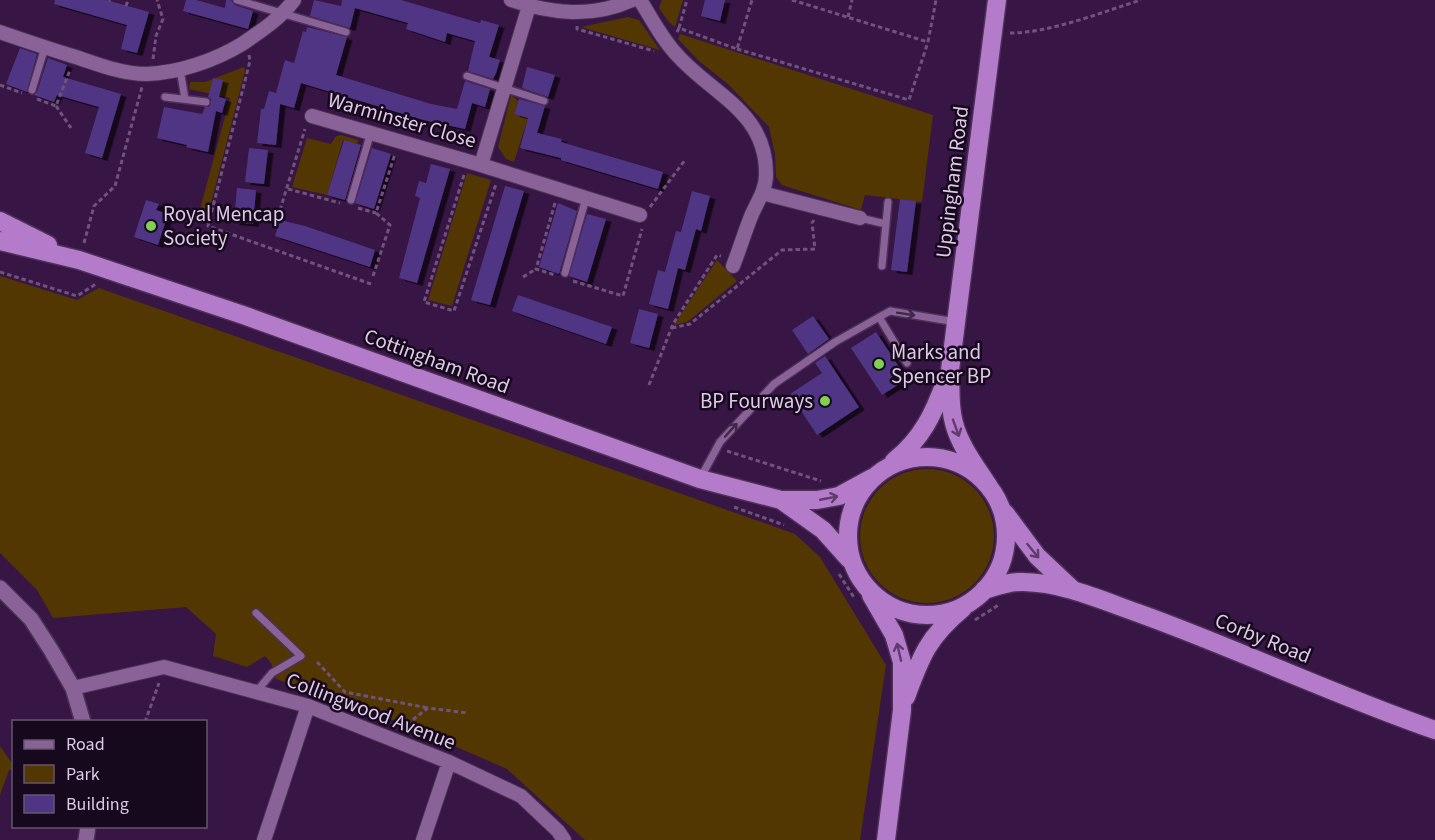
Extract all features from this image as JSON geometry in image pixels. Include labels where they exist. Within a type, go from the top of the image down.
[{"type":"highway","name":"Uppingham Road","points":[[996,497],[954,424],[950,370],[997,0]]},
{"type":"highway","name":"Cottingham Road","points":[[0,220],[79,260]]},
{"type":"highway","name":"Cottingham Road","points":[[0,241],[79,260],[243,315],[700,479],[781,500],[828,499],[850,491],[877,474]]},
{"type":"highway","name":"Uppingham Road","points":[[877,474],[905,453],[921,435],[937,407],[950,370]]},
{"type":"highway","points":[[902,710],[920,660],[932,637],[979,595],[998,572],[1005,550],[1006,527],[996,497],[974,472],[953,461],[928,457],[904,460],[877,474],[858,496],[850,518],[845,567],[879,599],[901,611],[926,615],[951,611],[979,595]]},
{"type":"highway","name":"Corby Road","points":[[996,497],[1037,556],[1073,590]]},
{"type":"highway","name":"Cottingham Road","points":[[781,500],[823,530],[845,567]]},
{"type":"highway","points":[[862,581],[889,625],[898,645],[902,662],[902,710],[886,840]]},
{"type":"highway","name":"Corby Road","points":[[979,595],[1003,584],[1025,582],[1073,590],[1166,623],[1376,709],[1435,730]]},
{"type":"street","points":[[0,32],[113,69],[148,73],[180,69],[211,60],[262,32],[283,14],[294,0]]},
{"type":"street","points":[[511,0],[529,6],[579,13],[596,12],[633,0]]},
{"type":"street","points":[[640,0],[671,48],[701,78],[737,107],[751,121],[759,135],[766,175],[762,193],[734,263]]},
{"type":"street","name":"Warminster Close","points":[[475,163],[504,87],[529,6]]},
{"type":"street","name":"Warminster Close","points":[[312,116],[475,163],[643,216]]},
{"type":"street","points":[[762,193],[860,218]]},
{"type":"street","points":[[0,588],[31,619],[73,688],[81,720]]},
{"type":"street","name":"Collingwood Avenue","points":[[73,688],[164,667],[309,706],[449,762],[520,796],[558,831],[564,840]]},
{"type":"street","points":[[264,840],[309,706]]},
{"type":"street","points":[[423,840],[449,762]]},
{"type":"lane","points":[[237,0],[346,32]]},
{"type":"lane","points":[[32,90],[45,47]]},
{"type":"lane","points":[[180,69],[185,99]]},
{"type":"lane","points":[[467,76],[544,101]]},
{"type":"lane","points":[[165,97],[206,102]]},
{"type":"lane","points":[[351,200],[370,132]]},
{"type":"lane","points":[[564,276],[586,198]]},
{"type":"lane","points":[[882,266],[888,202]]},
{"type":"lane","points":[[860,218],[886,224]]},
{"type":"lane","points":[[700,479],[720,442],[774,384],[836,342],[890,311],[957,322]]},
{"type":"lane","points":[[879,317],[907,363]]},
{"type":"lane","points":[[256,613],[301,657],[272,673],[256,692]]},
{"type":"path","points":[[126,6],[128,0]]},
{"type":"path","points":[[79,260],[94,206],[115,186],[148,73],[156,36],[163,19],[157,0]]},
{"type":"path","points":[[579,13],[577,28],[663,54],[671,48],[687,0]]},
{"type":"path","points":[[737,50],[752,0]]},
{"type":"path","points":[[792,0],[928,42]]},
{"type":"path","points":[[848,17],[852,0]]},
{"type":"path","points":[[679,28],[737,50],[909,100],[928,42],[936,0]]},
{"type":"path","points":[[993,33],[1022,33],[1045,28],[1140,0]]},
{"type":"path","points":[[245,42],[250,61],[208,226],[371,284]]},
{"type":"path","points":[[56,106],[71,128]]},
{"type":"path","points":[[280,210],[309,116],[312,116]]},
{"type":"path","points":[[376,213],[399,141]]},
{"type":"path","points":[[523,276],[536,269],[623,296],[643,216],[685,160]]},
{"type":"path","points":[[475,163],[424,302],[454,311],[500,171]]},
{"type":"path","points":[[288,189],[376,213],[390,225],[373,276]]},
{"type":"path","points":[[536,269],[559,189]]},
{"type":"path","points":[[672,328],[690,324],[782,250],[815,249],[812,223],[821,208]]},
{"type":"path","points":[[649,385],[672,328],[717,255],[734,263]]},
{"type":"path","points":[[0,272],[77,296],[98,284]]},
{"type":"path","points":[[717,448],[820,482],[827,481]]},
{"type":"path","points":[[731,506],[787,526]]},
{"type":"path","points":[[845,567],[860,608]]},
{"type":"path","points":[[967,626],[1004,602]]},
{"type":"path","points":[[318,663],[345,692],[428,708],[468,713]]},
{"type":"path","points":[[146,720],[164,667]]},
{"type":"path","points":[[393,740],[398,732],[428,708]]},
{"type":"green space","points":[[662,0],[683,0],[675,27],[659,8]]},
{"type":"green space","points":[[628,17],[639,20],[660,50],[581,27]]},
{"type":"green space","points":[[680,34],[933,115],[922,202],[865,195],[861,210],[782,185],[776,177],[775,154],[769,127],[728,84],[699,61],[678,39]]},
{"type":"green space","points":[[244,67],[245,71],[206,223],[197,220],[230,98],[189,89],[190,82],[205,82]]},
{"type":"green space","points":[[511,95],[518,101],[514,114],[528,118],[514,162],[506,159],[498,147]]},
{"type":"green space","points":[[341,135],[359,140],[357,144],[343,140],[327,195],[292,187],[307,138],[331,144],[336,136]]},
{"type":"green space","points":[[467,173],[491,180],[452,306],[428,300]]},
{"type":"green space","points":[[717,260],[737,281],[687,322],[674,325]]},
{"type":"green space","points":[[0,276],[77,300],[99,288],[795,534],[820,557],[886,665],[860,840],[585,840],[507,769],[399,722],[276,679],[271,663],[265,656],[247,667],[213,656],[216,634],[186,607],[53,618],[37,590],[0,553]]},
{"type":"green space","points":[[927,469],[953,474],[975,488],[989,510],[994,536],[989,562],[975,584],[953,598],[927,603],[901,598],[879,584],[865,562],[860,536],[865,510],[879,488],[901,474]]},
{"type":"green space","points":[[0,746],[12,764],[12,769],[9,770],[0,795]]},
{"type":"building","points":[[55,0],[106,0],[149,12],[137,53],[121,49],[127,25],[54,4]]},
{"type":"building","points":[[186,0],[196,0],[225,8],[226,0],[231,0],[235,5],[253,11],[248,29],[183,11]]},
{"type":"building","points":[[314,0],[341,6],[342,0],[401,0],[480,23],[481,20],[499,25],[489,57],[500,60],[496,73],[493,79],[468,71],[475,41],[447,33],[445,42],[406,29],[408,23],[355,8],[350,28],[310,16]]},
{"type":"building","points":[[705,0],[725,0],[720,21],[701,16]]},
{"type":"building","points":[[307,27],[347,37],[336,75],[431,104],[457,109],[465,81],[490,89],[485,107],[472,103],[465,129],[423,120],[301,83],[294,108],[280,104],[276,145],[257,143],[261,109],[264,109],[269,91],[276,93],[285,60],[294,63],[303,31],[306,32]]},
{"type":"building","points":[[20,48],[37,54],[27,92],[6,84]]},
{"type":"building","points":[[48,58],[67,65],[63,77],[121,94],[102,158],[85,153],[99,107],[57,95],[54,102],[34,95]]},
{"type":"building","points":[[527,67],[555,75],[548,97],[522,88]]},
{"type":"building","points":[[213,78],[223,80],[219,97],[226,99],[222,113],[216,111],[208,152],[157,138],[164,107],[202,114],[205,107],[209,107],[211,99],[208,97]]},
{"type":"building","points":[[519,99],[545,106],[537,133],[663,172],[658,189],[561,160],[561,158],[520,148],[528,118],[514,114]]},
{"type":"building","points":[[344,140],[361,145],[345,200],[327,195]]},
{"type":"building","points":[[249,148],[268,150],[264,184],[245,182]]},
{"type":"building","points":[[372,148],[391,154],[374,209],[355,203]]},
{"type":"building","points":[[431,164],[450,169],[417,283],[399,278],[420,198],[415,196],[419,181],[426,183]]},
{"type":"building","points":[[505,186],[524,191],[490,305],[471,300]]},
{"type":"building","points":[[237,188],[256,190],[253,224],[234,222]]},
{"type":"building","points":[[692,191],[710,196],[701,231],[696,229],[685,270],[678,268],[668,309],[649,304],[658,270],[665,272],[676,231],[681,232]]},
{"type":"building","points":[[900,199],[916,201],[907,272],[891,270]]},
{"type":"building","name":"Royal Mencap Society","points":[[146,200],[159,204],[156,210],[168,214],[158,245],[134,237]]},
{"type":"building","points":[[558,203],[577,211],[559,274],[539,267]]},
{"type":"building","points":[[587,214],[606,219],[587,282],[569,276]]},
{"type":"building","points":[[280,220],[305,226],[375,250],[370,267],[275,236]]},
{"type":"building","points":[[518,295],[612,327],[606,344],[512,311]]},
{"type":"building","points":[[639,309],[658,314],[649,348],[630,343]]},
{"type":"building","points":[[813,316],[829,339],[808,354],[792,330]]},
{"type":"building","name":"Marks and Spencer BP","points":[[876,332],[907,379],[882,395],[851,348]]},
{"type":"building","name":"BP Fourways","points":[[825,356],[859,407],[817,435],[790,394],[822,373],[815,363]]},
{"type":"place","name":"Royal Mencap Society","points":[[151,226]]},
{"type":"place","name":"Marks and Spencer BP","points":[[879,364]]},
{"type":"place","name":"BP Fourways","points":[[825,401]]}]
